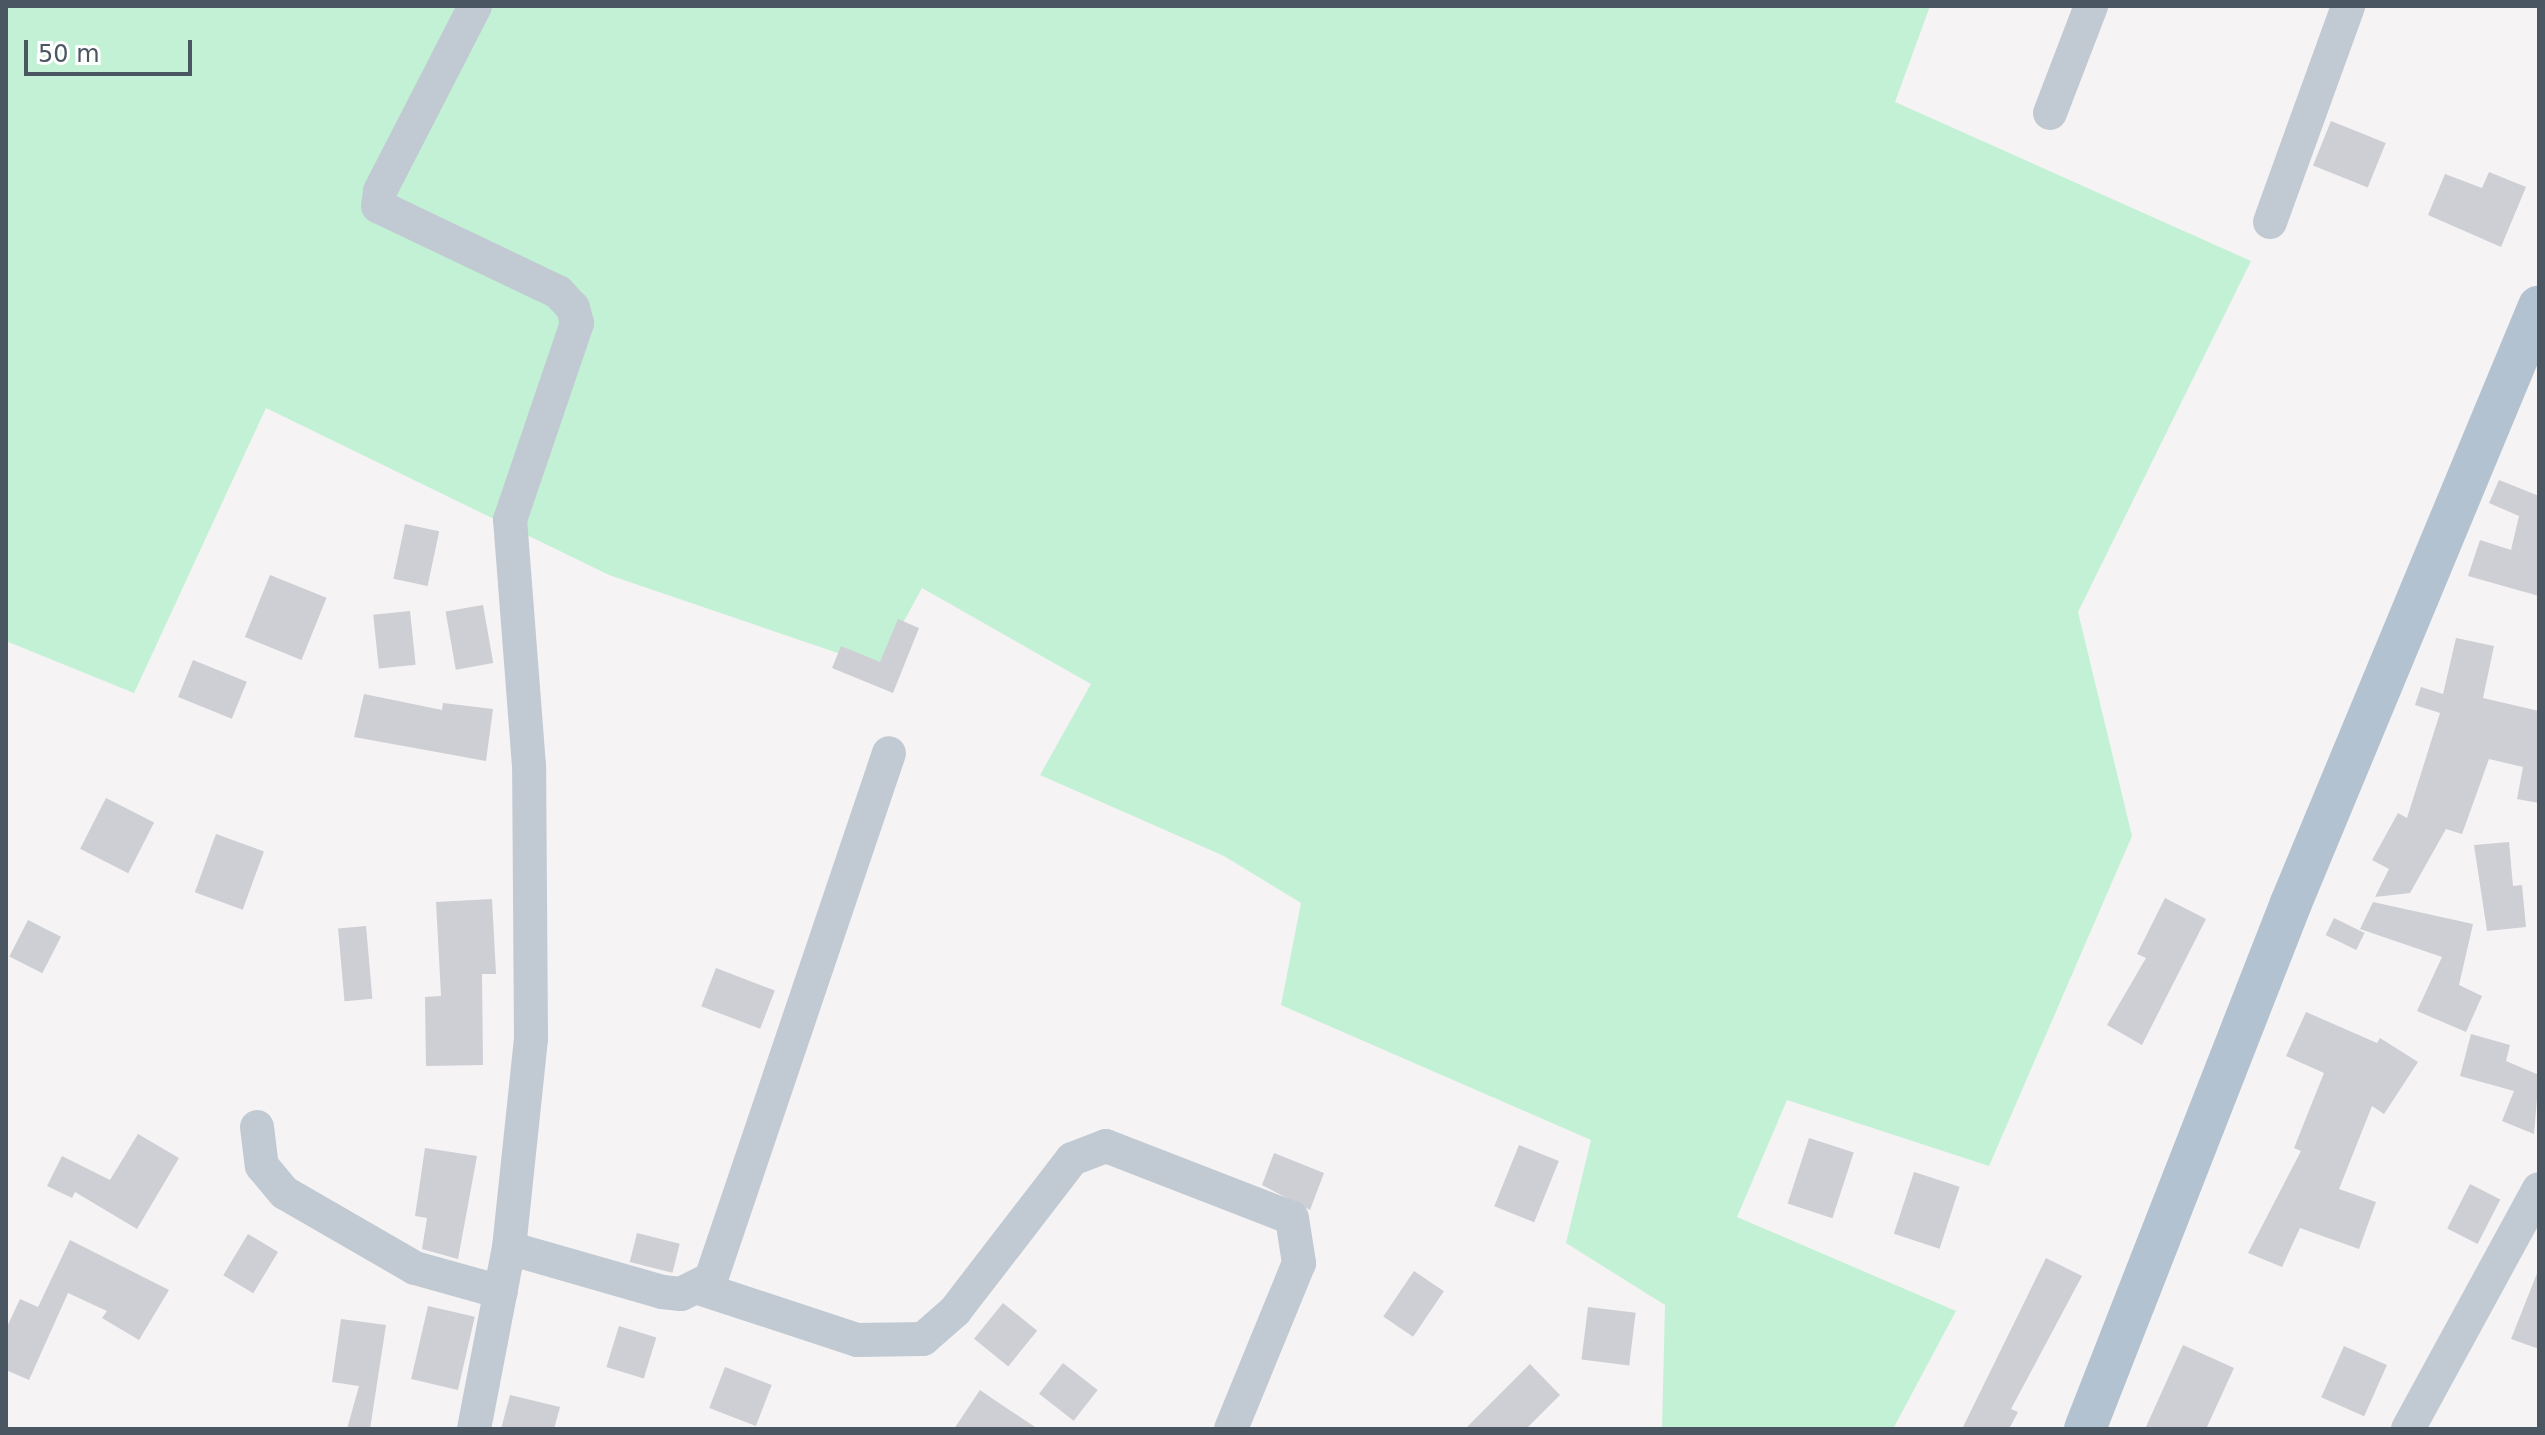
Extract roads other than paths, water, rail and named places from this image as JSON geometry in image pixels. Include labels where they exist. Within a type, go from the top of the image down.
[{"type":"main road","points":[[2085,1429],[2291,903],[2539,306]]},
{"type":"street","points":[[474,1429],[509,1248],[531,1039],[529,766],[510,520],[577,323],[573,308],[558,292],[387,215],[376,199],[475,6]]},
{"type":"street","points":[[2050,113],[2091,6]]},
{"type":"street","points":[[2270,222],[2348,6]]},
{"type":"street","points":[[699,1288],[721,1260],[889,753]]},
{"type":"street","points":[[257,1127],[262,1166],[285,1193],[415,1268],[501,1292]]},
{"type":"street","points":[[509,1248],[662,1292],[699,1288],[857,1340],[923,1339],[955,1311],[1072,1159],[1106,1146],[1292,1218],[1299,1263],[1231,1429]]},
{"type":"street","points":[[2408,1429],[2539,1189]]}]
